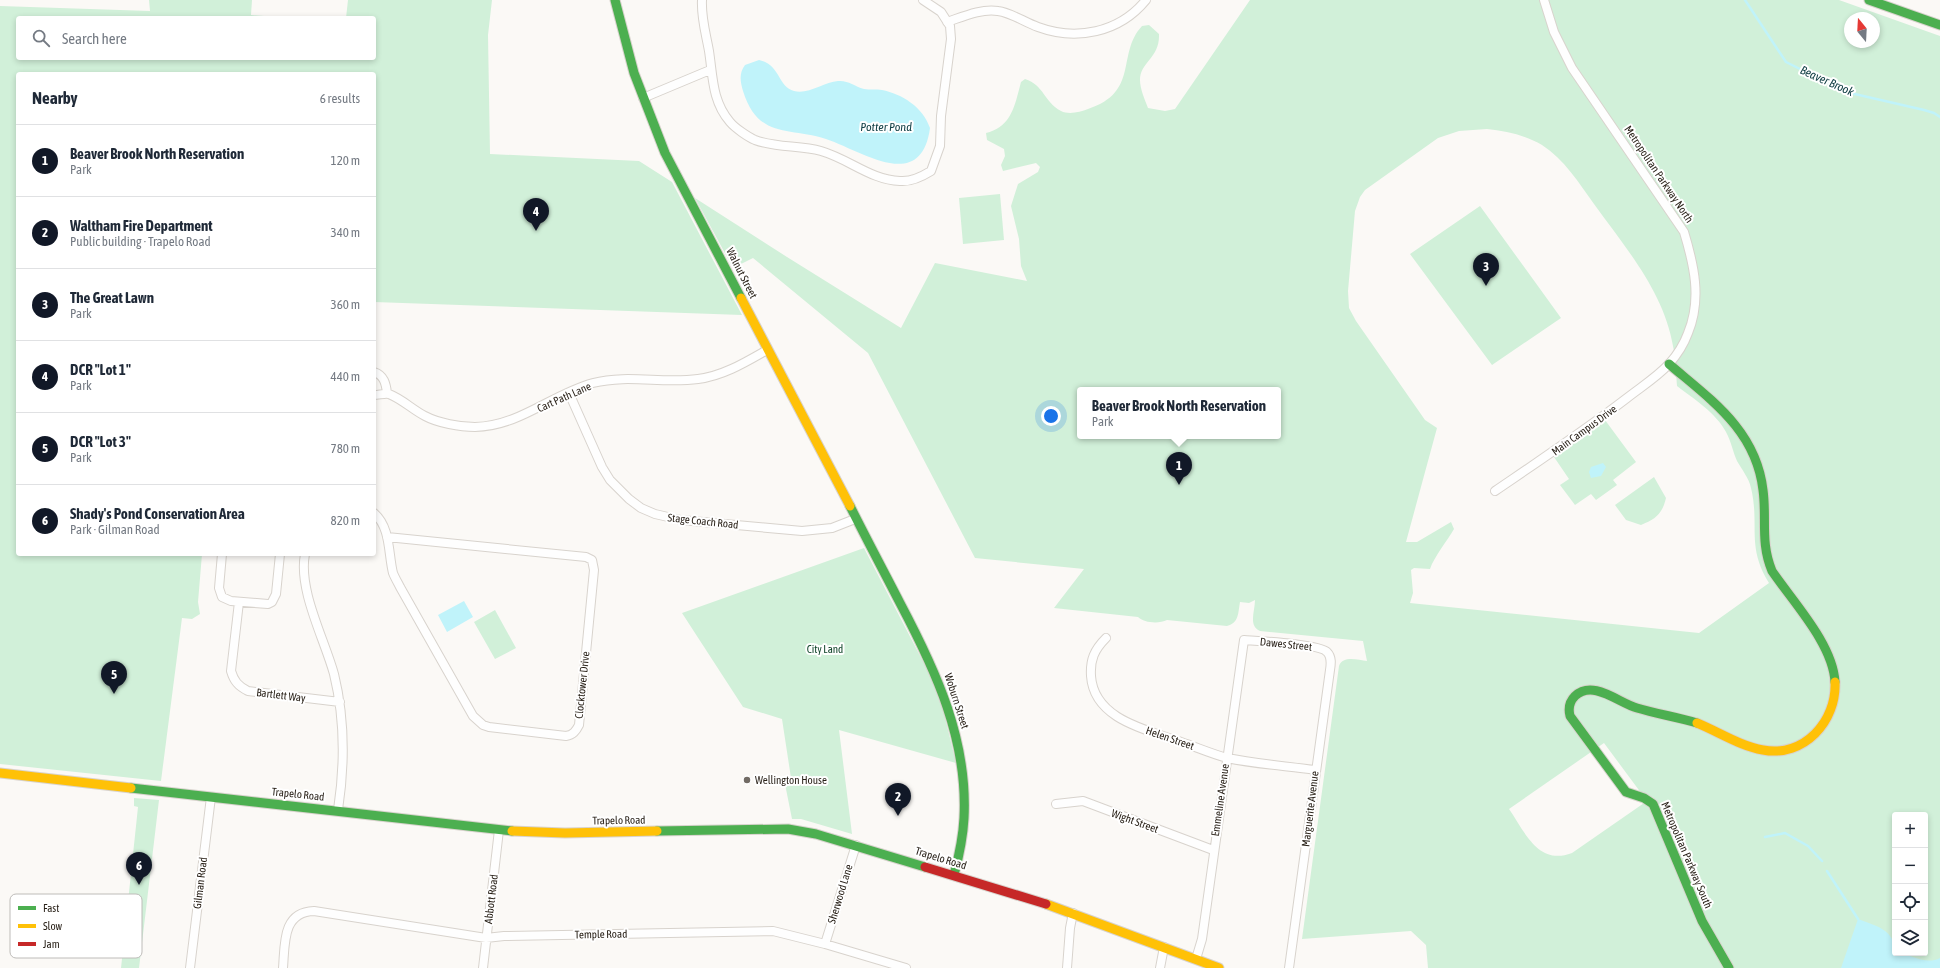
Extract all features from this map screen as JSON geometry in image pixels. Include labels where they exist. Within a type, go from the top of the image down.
[{"type":"street","name":"Walnut Street","points":[[615,0],[634,73],[665,153],[731,276],[767,350],[870,548]]},
{"type":"street","points":[[702,0],[701,12],[709,52],[713,89],[720,107],[731,123],[754,140],[820,151],[841,159],[864,172],[886,180],[902,182],[922,176],[932,171],[940,146],[941,116],[951,39],[950,26],[941,12],[923,0]]},
{"type":"street","points":[[947,22],[975,13],[997,11],[1016,16],[1038,27],[1062,34],[1086,34],[1109,28],[1128,18],[1146,0]]},
{"type":"street","name":"Metropolitan Parkway North","points":[[1544,0],[1554,32],[1572,68],[1684,232],[1693,262],[1695,297],[1688,332],[1680,348],[1669,364]]},
{"type":"street","points":[[1869,0],[1940,25]]},
{"type":"street","points":[[643,98],[710,70]]},
{"type":"street","name":"Cart Path Lane","points":[[387,394],[426,417],[451,424],[474,427],[495,425],[517,419],[569,393],[593,383],[614,380],[681,380],[712,377],[725,372],[767,350]]},
{"type":"street","name":"Main Campus Drive","points":[[1495,491],[1611,410],[1669,364]]},
{"type":"street","name":"Metropolitan Parkway South","points":[[1669,364],[1728,415],[1742,432],[1753,450],[1763,490],[1763,546],[1766,558],[1772,571],[1830,658],[1835,686],[1834,698],[1825,723],[1816,734],[1796,746],[1781,750],[1764,750],[1684,719],[1628,705],[1603,692],[1594,690],[1585,691],[1572,698],[1568,703],[1568,710],[1570,716],[1626,792],[1644,798],[1653,804],[1702,921],[1729,968]]},
{"type":"street","points":[[376,373],[381,375],[384,379],[387,394],[376,395]]},
{"type":"street","name":"Stage Coach Road","points":[[569,393],[602,467],[610,480],[629,499],[641,508],[655,514],[681,520],[802,531],[832,528],[855,519]]},
{"type":"street","name":"Clocktower Drive","points":[[376,515],[379,517],[387,537],[393,572],[400,588],[473,716],[483,725],[489,727],[566,736],[572,735],[578,725],[594,570],[592,560],[586,558],[387,537]]},
{"type":"street","name":"Woburn Street","points":[[870,548],[930,661],[945,696],[954,728],[963,769],[964,802],[960,851],[954,875]]},
{"type":"street","points":[[222,556],[219,592],[226,600],[239,602],[272,602],[276,594],[280,556]]},
{"type":"street","points":[[305,556],[303,572],[306,588],[334,674],[340,702],[344,759],[338,810]]},
{"type":"street","name":"Bartlett Way","points":[[239,602],[230,671],[234,680],[241,687],[248,691],[340,702]]},
{"type":"street","name":"Helen Street","points":[[1106,638],[1097,647],[1093,656],[1091,669],[1092,686],[1099,700],[1107,710],[1138,727],[1226,758],[1315,770]]},
{"type":"street","name":"Emmeline Avenue","points":[[1196,959],[1202,939],[1213,850],[1244,640]]},
{"type":"street","name":"Dawes Street","points":[[1244,640],[1315,647],[1327,652]]},
{"type":"street","name":"Marguerite Avenue","points":[[1290,968],[1315,770],[1330,670],[1330,657],[1327,652]]},
{"type":"street","name":"Trapelo Road","points":[[0,773],[338,810],[499,830],[565,833],[788,829],[816,834],[856,845],[1073,913],[1219,968]]},
{"type":"street","name":"Gilman Road","points":[[190,968],[211,797]]},
{"type":"street","name":"Wight Street","points":[[1056,804],[1083,801],[1213,850]]},
{"type":"street","name":"Abbott Road","points":[[483,968],[499,830]]},
{"type":"street","name":"Sherwood Lane","points":[[825,944],[856,845]]},
{"type":"street","name":"Temple Road","points":[[283,968],[287,931],[295,917],[303,912],[314,912],[486,938],[504,936],[756,930],[790,935],[906,968]]},
{"type":"street","points":[[1068,968],[1070,928],[1073,913]]},
{"type":"street","points":[[1160,968],[1164,947]]},
{"type":"green space","points":[[149,0],[252,0],[251,15],[264,16],[16,16],[16,60],[376,60],[376,16],[346,16],[348,0],[492,0],[488,35],[490,154],[639,161],[672,182],[742,315],[376,302],[376,72],[16,72],[16,556],[202,556],[198,602],[200,614],[192,619],[182,618],[161,781],[0,764],[0,6],[150,11]]},
{"type":"green space","points":[[1250,0],[1839,0],[1873,12],[1844,12],[1844,48],[1880,48],[1880,15],[1940,36],[1940,968],[1428,968],[1426,945],[1411,931],[1302,939],[1339,666],[1344,660],[1347,659],[1367,661],[1363,641],[1260,631],[1256,629],[1253,622],[1255,600],[1249,603],[1240,602],[1236,620],[1231,625],[1227,626],[1167,620],[1152,622],[1144,621],[1138,617],[1054,608],[1084,569],[975,558],[868,353],[753,258],[733,268],[695,198],[901,328],[935,263],[1027,281],[1021,266],[1019,239],[1011,206],[1018,184],[1038,172],[1040,167],[1036,163],[1003,171],[1001,165],[1005,156],[1004,149],[987,140],[986,133],[1002,126],[1007,120],[1014,106],[1021,82],[1025,79],[1036,85],[1055,107],[1064,112],[1078,112],[1104,102],[1115,93],[1121,83],[1134,37],[1142,26],[1149,25],[1159,34],[1156,49],[1143,69],[1140,80],[1148,108],[1165,111],[1175,109]],"holes":[[[1487,129],[1522,136],[1542,145],[1564,164],[1642,271],[1661,307],[1668,326],[1675,356],[1677,386],[1711,413],[1722,425],[1728,435],[1737,461],[1750,484],[1758,558],[1769,583],[1699,633],[1410,603],[1413,593],[1411,570],[1414,568],[1430,569],[1454,529],[1451,522],[1417,542],[1406,542],[1437,428],[1425,420],[1356,321],[1349,308],[1348,291],[1355,211],[1360,197],[1365,190],[1438,138],[1459,131]],[[1604,743],[1647,801],[1572,853],[1560,856],[1550,855],[1541,851],[1527,836],[1509,809]]]},
{"type":"green space","points":[[1000,194],[1004,240],[963,244],[959,198]]},
{"type":"green space","points":[[1480,206],[1561,318],[1492,365],[1410,254]]},
{"type":"green space","points":[[1605,420],[1636,462],[1613,480],[1617,485],[1596,500],[1591,494],[1575,505],[1560,485],[1569,479],[1554,457]]},
{"type":"green space","points":[[1654,477],[1666,498],[1662,509],[1657,516],[1641,525],[1626,520],[1615,505]]},
{"type":"green space","name":"City Land","points":[[864,548],[929,673],[944,713],[956,763],[839,730],[852,834],[801,819],[792,819],[784,779],[791,778],[782,719],[743,707],[682,613]]},
{"type":"green space","points":[[495,610],[516,648],[495,659],[474,622]]},
{"type":"green space","points":[[134,798],[159,800],[142,943],[142,894],[129,894],[138,807],[134,806]]},
{"type":"green space","points":[[122,958],[140,958],[139,968],[121,968]]},
{"type":"water","name":"Potter Pond","points":[[759,60],[766,62],[771,66],[785,85],[794,91],[799,92],[810,90],[833,82],[842,81],[864,89],[890,92],[904,98],[917,108],[927,121],[930,128],[924,148],[915,159],[903,164],[888,163],[826,139],[787,131],[766,124],[757,117],[749,106],[743,91],[741,80],[741,74],[745,65]]},
{"type":"water","points":[[1603,463],[1606,467],[1601,476],[1591,478],[1589,472],[1591,467]]},
{"type":"water","points":[[464,601],[473,617],[447,632],[438,615]]},
{"type":"water","points":[[1858,919],[1878,927],[1888,934],[1892,939],[1892,956],[1908,956],[1929,961],[1940,958],[1940,968],[1841,968]]},
{"type":"waterway","name":"Beaver Brook","points":[[1745,0],[1786,62],[1846,92],[1924,110],[1934,113],[1940,117]]},
{"type":"waterway","points":[[1765,837],[1785,833],[1808,846],[1822,861]]},
{"type":"waterway","points":[[1827,871],[1858,919]]},
{"type":"traffic: fast","points":[[615,0],[634,73],[665,153],[741,298]]},
{"type":"traffic: fast","points":[[1869,0],[1940,25]]},
{"type":"traffic: fast","points":[[1669,364],[1700,390],[1729,418],[1741,433],[1751,450],[1759,469],[1763,490],[1765,540],[1768,560],[1772,571],[1820,638],[1833,668],[1835,682]]},
{"type":"traffic: fast","points":[[850,506],[926,654],[947,707],[955,734],[961,761],[964,789],[964,818],[963,833],[954,875]]},
{"type":"traffic: fast","points":[[1697,723],[1637,708],[1606,694],[1590,690],[1582,691],[1575,696],[1571,701],[1569,708],[1570,716],[1626,792],[1644,798],[1653,804],[1702,921],[1729,968]]},
{"type":"traffic: fast","points":[[131,788],[512,831]]},
{"type":"traffic: fast","points":[[657,831],[788,829],[816,834],[925,867]]},
{"type":"traffic: slow","points":[[741,298],[850,506]]},
{"type":"traffic: slow","points":[[1697,723],[1754,748],[1778,751],[1792,748],[1815,734],[1824,723],[1834,696],[1835,682]]},
{"type":"traffic: slow","points":[[0,773],[131,788]]},
{"type":"traffic: slow","points":[[512,831],[565,833],[657,831]]},
{"type":"traffic: slow","points":[[1046,904],[1219,968]]},
{"type":"traffic: jam","points":[[925,867],[1046,904]]},
{"type":"place","name":"DCR \"Lot 1\"","points":[[536,231]]},
{"type":"place","name":"The Great Lawn","points":[[1486,286]]},
{"type":"place","name":"Beaver Brook North Reservation","points":[[1179,485]]},
{"type":"place","name":"DCR \"Lot 3\"","points":[[114,694]]},
{"type":"place","name":"Wellington House","points":[[747,780]]},
{"type":"place","name":"Waltham Fire Department","points":[[898,816]]},
{"type":"place","name":"Shady's Pond Conservation Area","points":[[139,885]]}]
